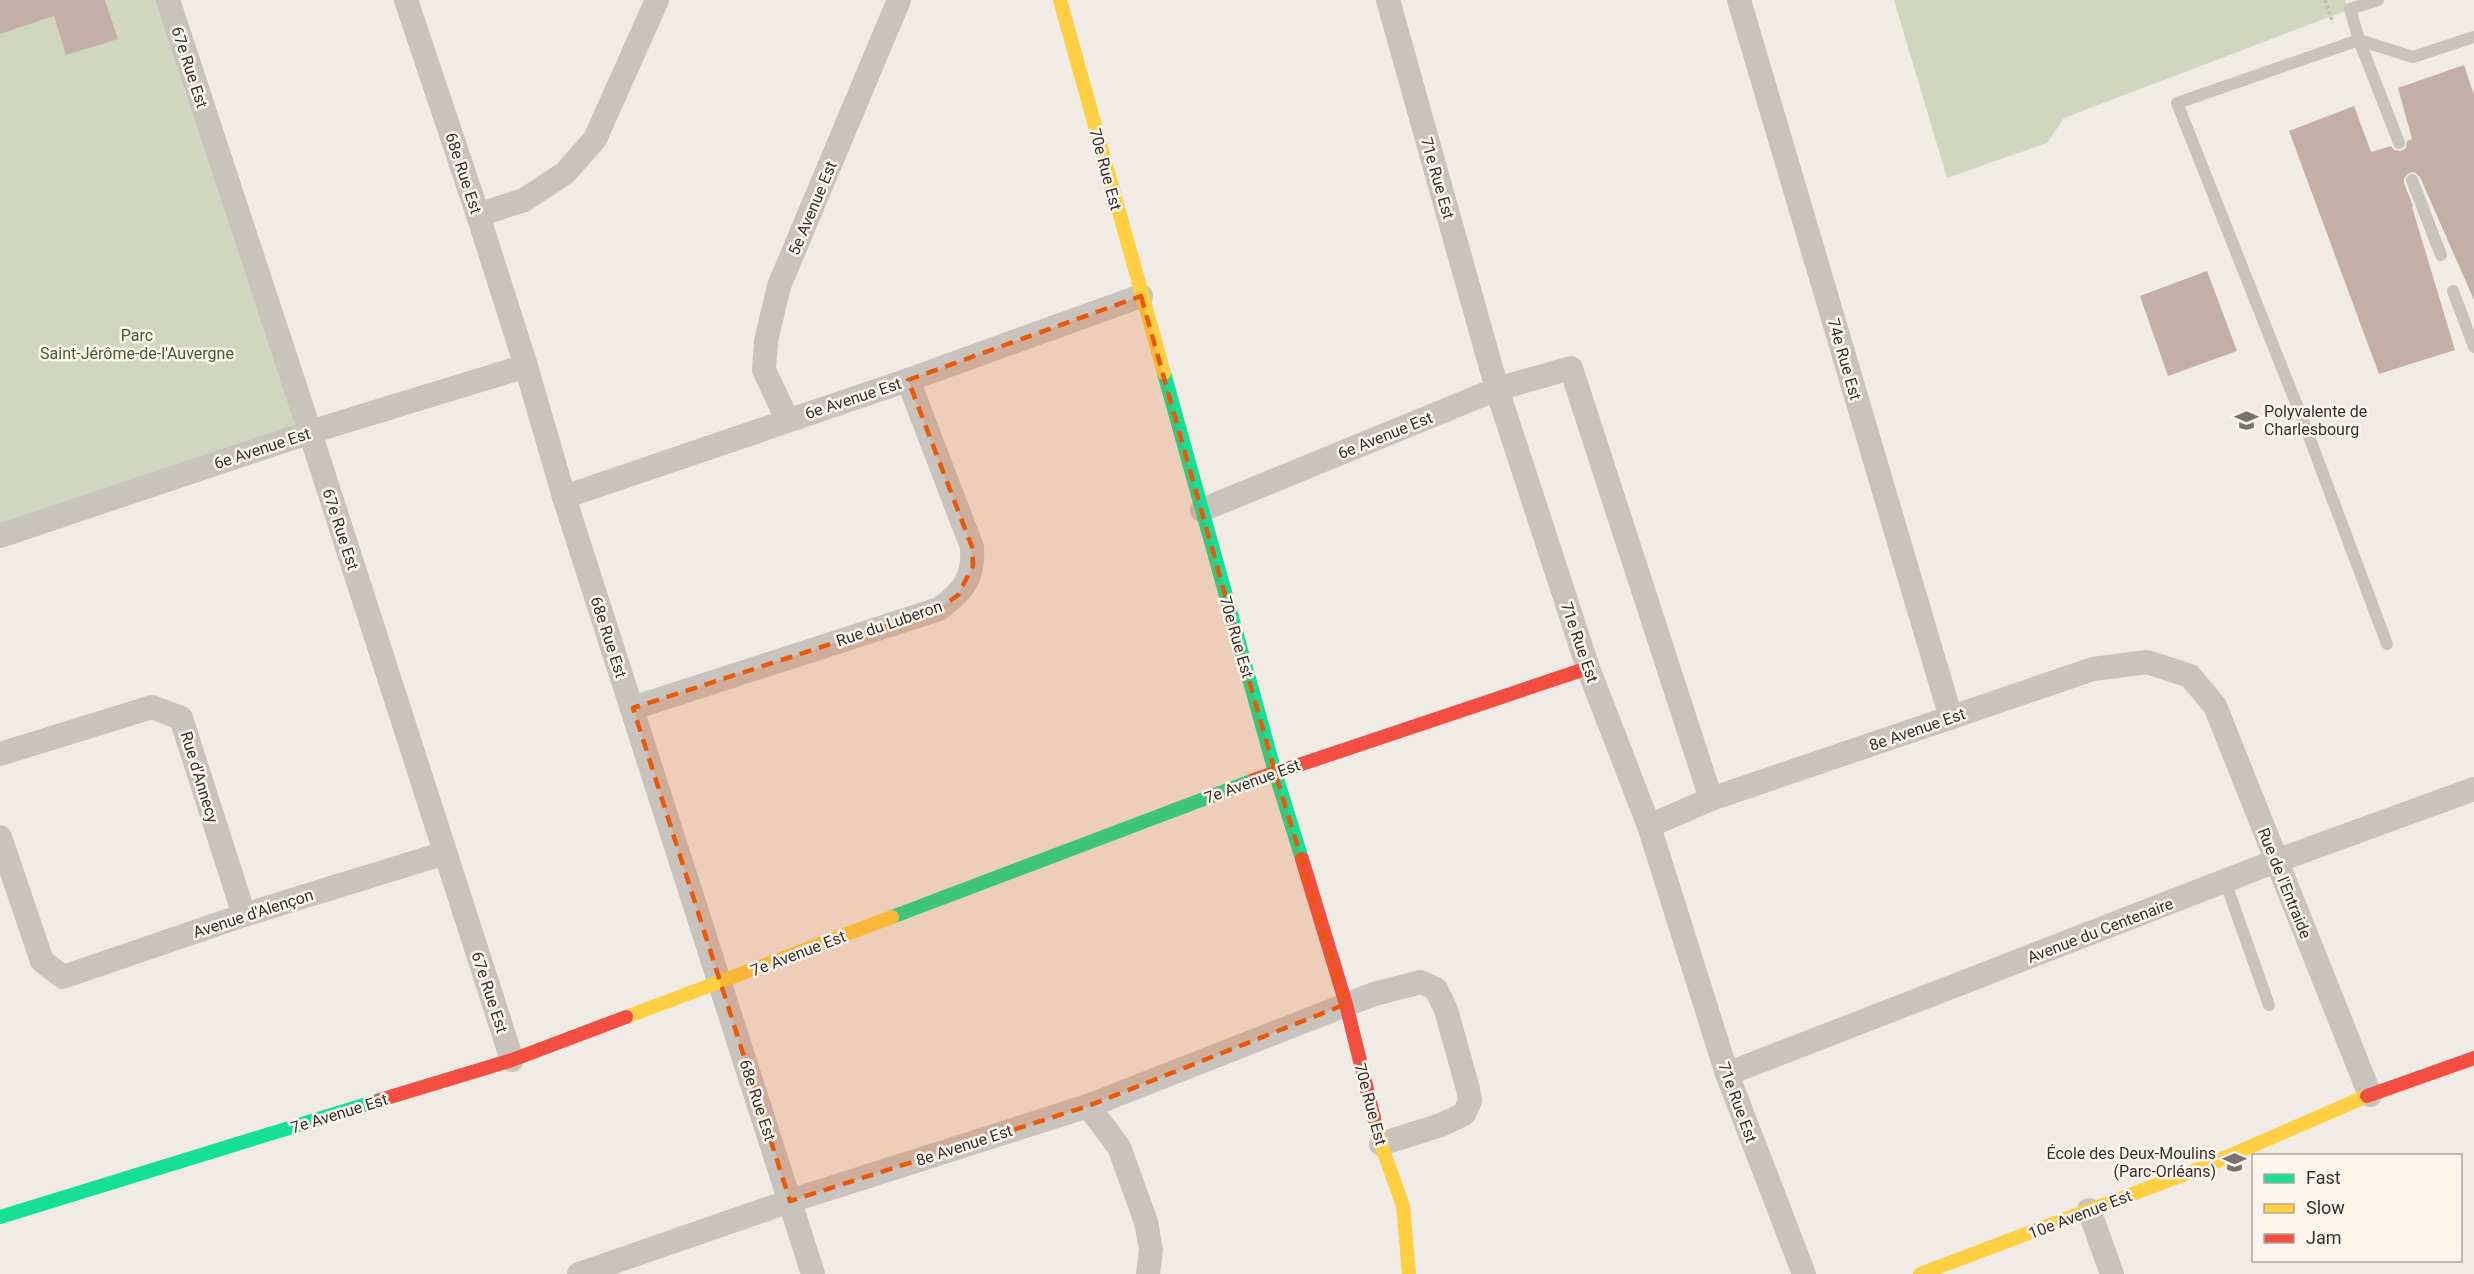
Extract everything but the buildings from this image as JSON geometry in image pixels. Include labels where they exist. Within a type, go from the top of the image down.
[{"type":"street","name":"67e Rue Est","points":[[168,0],[512,1060]]},
{"type":"street","name":"68e Rue Est","points":[[406,0],[478,215],[526,366],[564,497],[813,1274]]},
{"type":"street","points":[[478,215],[524,200],[565,173],[596,139],[657,0]]},
{"type":"street","name":"5e Avenue Est","points":[[787,419],[765,370],[766,341],[779,286],[899,0]]},
{"type":"street","name":"70e Rue Est","points":[[1059,0],[1275,772],[1346,1004],[1381,1144],[1403,1206],[1409,1274]]},
{"type":"street","name":"71e Rue Est","points":[[1388,0],[1497,389],[1588,668],[1648,826],[1727,1074],[1804,1274]]},
{"type":"street","name":"74e Rue Est","points":[[1739,0],[1951,718]]},
{"type":"street","name":"6e Avenue Est","points":[[564,497],[787,419],[908,380],[1141,296]]},
{"type":"street","name":"6e Avenue Est","points":[[0,536],[310,432],[526,366]]},
{"type":"street","name":"6e Avenue Est","points":[[1202,510],[1497,389],[1571,368],[1710,799]]},
{"type":"street","name":"Rue du Luberon","points":[[633,708],[939,609],[958,595],[973,566],[972,547],[908,380]]},
{"type":"street","name":"8e Avenue Est","points":[[1648,826],[1710,799],[2093,669],[2147,662],[2190,676]]},
{"type":"street","name":"7e Avenue Est","points":[[0,1217],[512,1060],[1275,772],[1588,668]]},
{"type":"street","name":"Rue de l'Entraide","points":[[2190,676],[2215,706],[2370,1095]]},
{"type":"street","name":"Rue d'Annecy","points":[[0,754],[152,707],[182,718],[244,915]]},
{"type":"street","name":"Avenue du Centenaire","points":[[1727,1074],[2224,881],[2474,789]]},
{"type":"street","name":"Avenue d'Alençon","points":[[0,837],[42,962],[63,977],[244,915],[445,853]]},
{"type":"street","name":"8e Avenue Est","points":[[579,1274],[790,1201],[1088,1106],[1346,1004],[1401,985],[1421,981],[1436,989],[1446,1010],[1470,1101],[1464,1114],[1440,1125],[1381,1144]]},
{"type":"street","name":"10e Avenue Est","points":[[1920,1274],[2199,1169],[2370,1095],[2474,1058]]},
{"type":"street","points":[[1088,1106],[1119,1147],[1142,1211],[1151,1250],[1148,1274]]},
{"type":"street","points":[[2089,1210],[2112,1274]]},
{"type":"lane","points":[[2378,0],[2349,9],[2400,143]]},
{"type":"lane","points":[[2386,644],[2302,418],[2178,103],[2359,40],[2413,57],[2474,37]]},
{"type":"lane","points":[[2412,180],[2441,255]]},
{"type":"lane","points":[[2453,291],[2474,347]]},
{"type":"lane","points":[[2224,881],[2269,1005]]},
{"type":"path","points":[[2325,0],[2333,23]]},
{"type":"highlighted area","points":[[1141,296],[1275,772],[1346,1004],[1088,1106],[790,1201],[633,708],[939,609],[958,595],[973,566],[972,547],[908,380]]},
{"type":"green space","name":"Parc Saint-Jérôme-de-l'Auvergne","points":[[0,0],[168,0],[310,432],[0,536]]},
{"type":"green space","points":[[1894,0],[2345,0],[2348,10],[2064,118],[2047,143],[1947,178]]},
{"type":"traffic: fast","points":[[1164,373],[1275,772],[1302,859]]},
{"type":"traffic: fast","points":[[892,917],[1254,780]]},
{"type":"traffic: fast","points":[[0,1217],[380,1100]]},
{"type":"traffic: slow","points":[[1060,0],[1164,373]]},
{"type":"traffic: slow","points":[[626,1017],[892,917]]},
{"type":"traffic: slow","points":[[1920,1274],[2199,1169],[2367,1096]]},
{"type":"traffic: slow","points":[[1374,1118],[1403,1206],[1409,1274]]},
{"type":"traffic: jam","points":[[1254,780],[1588,668]]},
{"type":"traffic: jam","points":[[1302,859],[1346,1004],[1374,1118]]},
{"type":"traffic: jam","points":[[380,1100],[512,1060],[626,1017]]},
{"type":"traffic: jam","points":[[2367,1096],[2474,1058]]},
{"type":"place","name":"Polyvalente de Charlesbourg","points":[[2246,420]]},
{"type":"place","name":"École des Deux-Moulins (Parc-Orléans)","points":[[2234,1162]]}]
